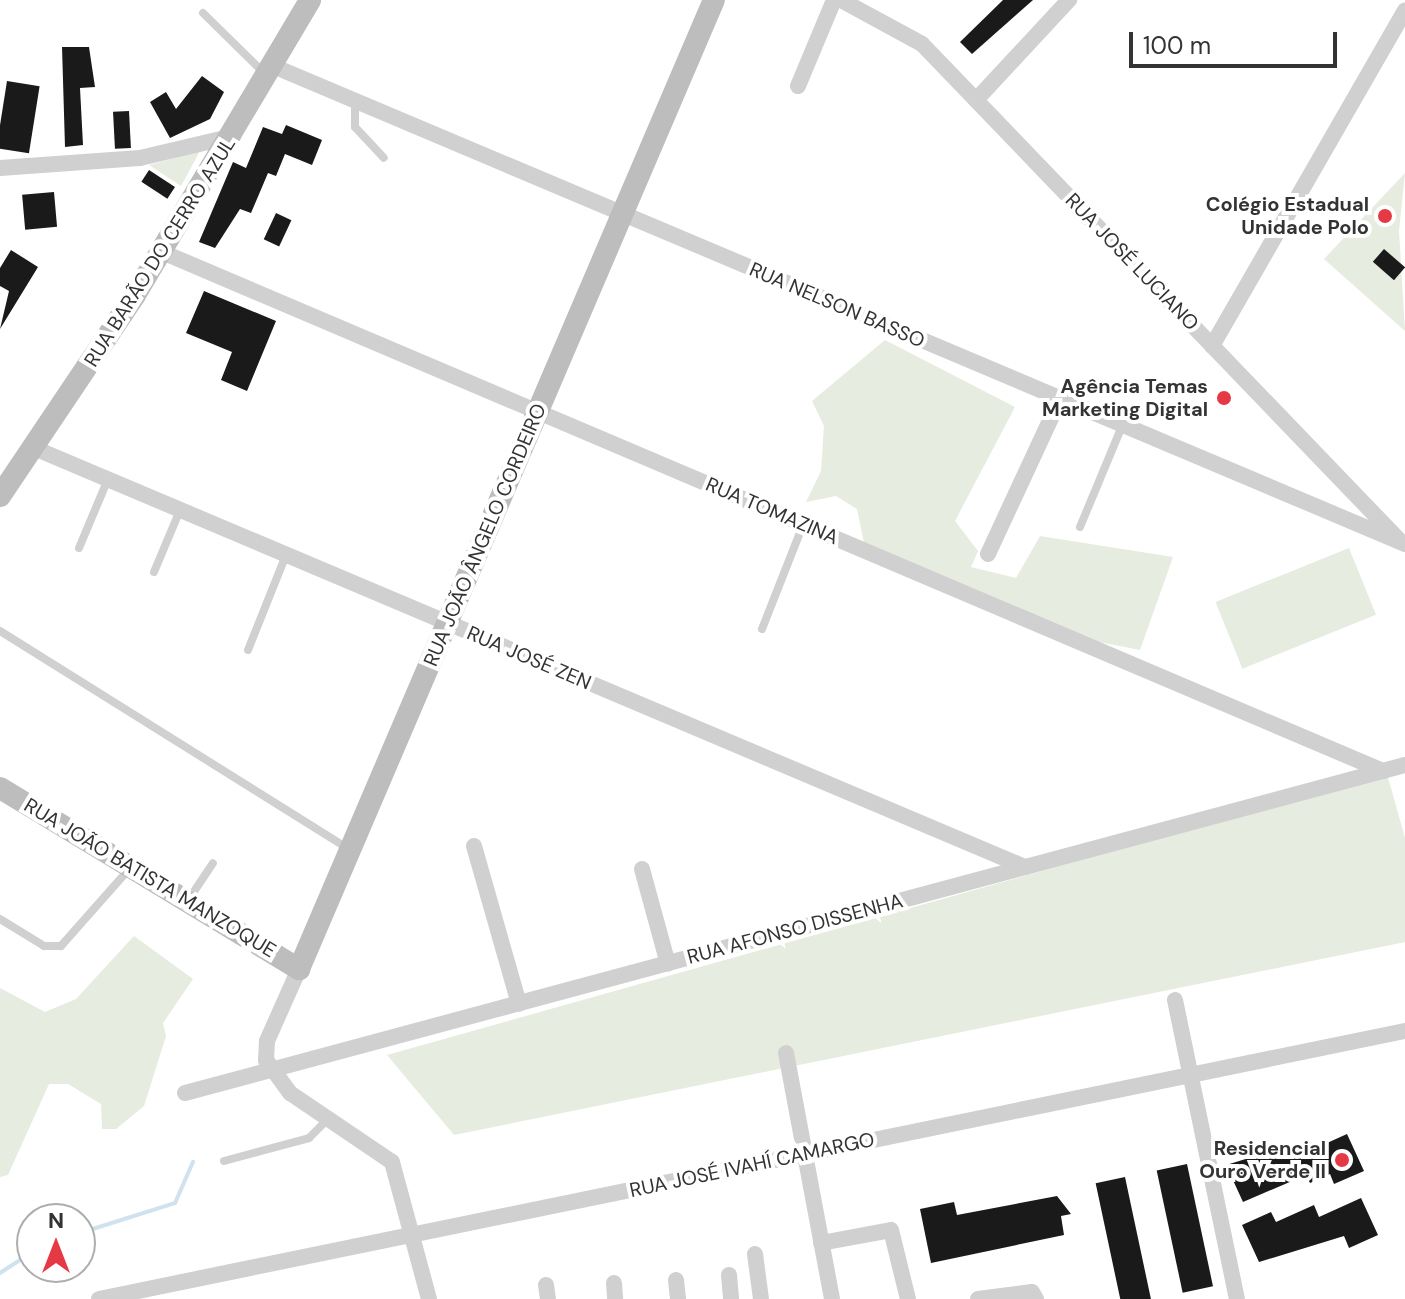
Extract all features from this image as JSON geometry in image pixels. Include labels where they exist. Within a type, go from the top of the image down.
[{"type":"street","name":"RUA BARÃO DO CERRO AZUL","points":[[0,496],[162,252],[233,136],[310,0]]},
{"type":"street","name":"RUA JOÃO ÂNGELO CORDEIRO","points":[[271,1071],[267,1041],[714,0]]},
{"type":"street","points":[[798,86],[834,0]]},
{"type":"street","name":"RUA JOSÉ LUCIANO","points":[[841,0],[911,35],[1404,544]]},
{"type":"street","points":[[976,100],[1069,0]]},
{"type":"street","points":[[1212,346],[1405,10]]},
{"type":"street","name":"RUA NELSON BASSO","points":[[270,71],[355,101],[1404,544]]},
{"type":"street","points":[[0,168],[140,158],[233,136]]},
{"type":"street","name":"RUA TOMAZINA","points":[[162,252],[1383,771]]},
{"type":"street","points":[[988,554],[1060,399]]},
{"type":"street","name":"RUA JOSÉ ZEN","points":[[34,448],[1025,867]]},
{"type":"street","name":"RUA AFONSO DISSENHA","points":[[185,1093],[1405,765]]},
{"type":"street","name":"RUA JOÃO BATISTA MANZOQUE","points":[[0,788],[299,969]]},
{"type":"street","points":[[474,846],[519,1004]]},
{"type":"street","points":[[642,869],[668,964]]},
{"type":"street","points":[[1175,1000],[1237,1299]]},
{"type":"street","name":"RUA JOSÉ IVAHÍ CAMARGO","points":[[99,1299],[1405,1031]]},
{"type":"street","points":[[786,1053],[832,1299]]},
{"type":"street","points":[[271,1071],[328,1118],[392,1162],[415,1234],[429,1299]]},
{"type":"street","points":[[821,1243],[891,1230],[908,1299]]},
{"type":"street","points":[[755,1254],[761,1299]]},
{"type":"street","points":[[729,1275],[731,1299]]},
{"type":"street","points":[[676,1280],[678,1299]]},
{"type":"street","points":[[978,1299],[1032,1292],[1036,1299]]},
{"type":"lane","points":[[203,13],[270,71]]},
{"type":"lane","points":[[355,101],[355,127],[384,158]]},
{"type":"lane","points":[[1080,527],[1122,426]]},
{"type":"lane","points":[[79,548],[108,479]]},
{"type":"lane","points":[[154,572],[180,510]]},
{"type":"lane","points":[[762,629],[803,525]]},
{"type":"lane","points":[[248,650],[286,555]]},
{"type":"lane","points":[[0,631],[350,849]]},
{"type":"lane","points":[[187,901],[213,863]]},
{"type":"lane","points":[[0,919],[44,946],[61,946],[131,867]]},
{"type":"lane","points":[[224,1161],[309,1138],[328,1118]]},
{"type":"shaded area","points":[[200,151],[181,186],[149,165]]},
{"type":"shaded area","name":"Colégio Estadual Unidade Polo","points":[[1405,173],[1399,231],[1405,331],[1324,259]]},
{"type":"shaded area","points":[[885,340],[1015,407],[955,521],[978,551],[971,567],[1016,578],[1040,536],[1173,557],[1140,650],[1089,640],[864,543],[857,509],[836,496],[806,502],[821,471],[824,426],[812,401]]},
{"type":"shaded area","points":[[1349,548],[1376,615],[1242,669],[1215,602]]},
{"type":"shaded area","points":[[1387,774],[1405,838],[1405,942],[454,1135],[387,1055]]},
{"type":"shaded area","points":[[134,936],[193,979],[163,1023],[166,1036],[144,1106],[116,1129],[102,1129],[101,1104],[68,1084],[49,1084],[8,1175],[0,1177],[0,988],[45,1012],[76,999]]},
{"type":"building","points":[[1003,0],[1033,0],[972,54],[960,42]]},
{"type":"building","points":[[62,47],[89,47],[95,87],[80,88],[83,145],[65,147]]},
{"type":"building","points":[[202,76],[224,92],[210,119],[170,138],[150,102],[166,92],[176,109]]},
{"type":"building","points":[[7,81],[40,86],[29,153],[0,149],[0,125]]},
{"type":"building","points":[[129,111],[131,148],[115,149],[113,112]]},
{"type":"building","points":[[286,125],[322,140],[312,165],[285,154],[276,176],[268,173],[251,213],[240,209],[215,248],[199,242],[233,162],[246,168],[263,127],[282,134]]},
{"type":"building","points":[[149,170],[175,187],[167,199],[141,182]]},
{"type":"building","points":[[54,192],[57,227],[25,230],[22,195]]},
{"type":"building","points":[[276,213],[291,220],[279,246],[264,239]]},
{"type":"building","points":[[1384,249],[1405,267],[1394,280],[1373,262]]},
{"type":"building","points":[[11,250],[38,267],[0,329],[9,291],[0,286],[0,268]]},
{"type":"building","points":[[204,291],[276,321],[247,391],[221,380],[232,352],[186,333]]},
{"type":"building","points":[[1347,1134],[1364,1171],[1334,1184],[1330,1174],[1310,1183],[1306,1175],[1243,1202],[1226,1165],[1302,1142],[1307,1152]]},
{"type":"building","points":[[1187,1164],[1213,1286],[1183,1293],[1157,1170]]},
{"type":"building","points":[[1125,1177],[1151,1299],[1120,1299],[1096,1183]]},
{"type":"building","points":[[1057,1196],[1071,1214],[1061,1216],[1064,1235],[931,1263],[920,1209],[954,1202],[957,1215]]},
{"type":"building","points":[[1361,1198],[1378,1235],[1349,1248],[1344,1236],[1259,1262],[1242,1225],[1271,1212],[1276,1222],[1314,1205],[1319,1217]]},
{"type":"waterway","points":[[96,1228],[175,1203],[193,1162]]},
{"type":"waterway","points":[[0,1273],[16,1262]]},
{"type":"place","name":"Colégio Estadual Unidade Polo","points":[[1385,216]]},
{"type":"place","name":"Agência Temas Marketing Digital","points":[[1224,398]]},
{"type":"place","name":"Residencial Ouro Verde II","points":[[1342,1160]]}]
